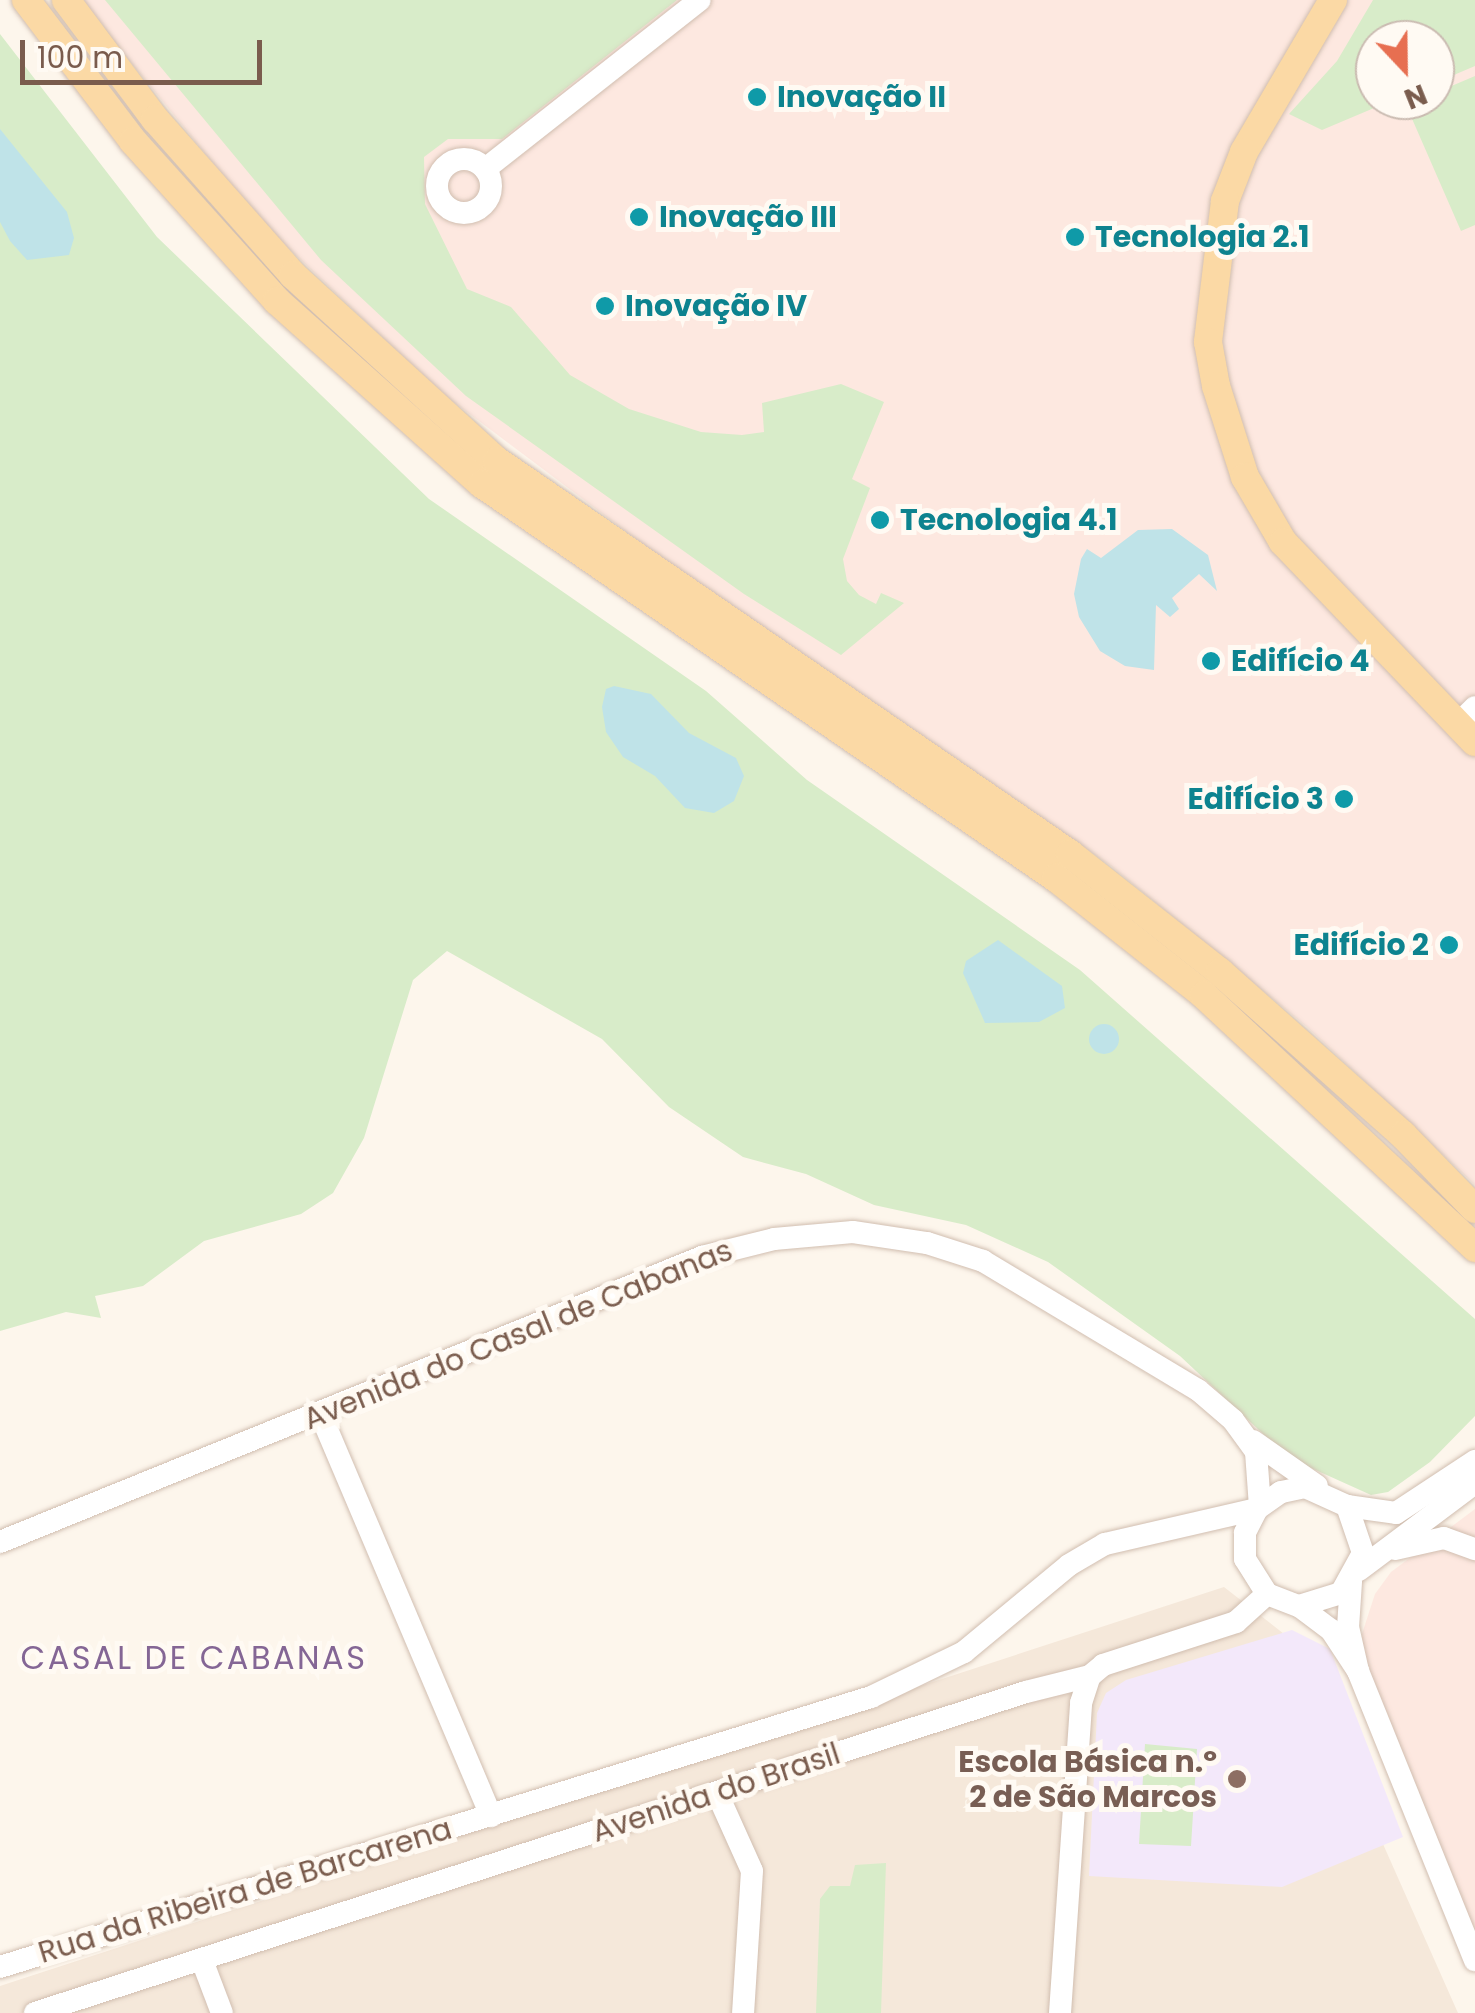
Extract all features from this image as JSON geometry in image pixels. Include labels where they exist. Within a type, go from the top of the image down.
[{"type":"main road","points":[[26,0],[133,141],[277,301],[482,484],[1056,878],[1204,995],[1475,1248]]},
{"type":"main road","points":[[66,0],[156,119],[293,276],[496,461],[1070,854],[1234,984],[1403,1135],[1475,1209]]},
{"type":"main road","points":[[1333,0],[1244,152],[1225,200],[1215,256],[1210,357],[1235,452],[1274,530],[1469,725]]},
{"type":"street","points":[[485,169],[700,0]]},
{"type":"street","name":"Avenida do Casal de Cabanas","points":[[0,1542],[702,1257],[774,1240],[853,1232],[928,1242],[1004,1272],[1198,1390],[1242,1431],[1338,1499]]},
{"type":"street","name":"Rua da Ribeira de Barcarena","points":[[320,1413],[491,1816]]},
{"type":"street","name":"Avenida do Casal de Cabanas","points":[[1242,1431],[1260,1464],[1259,1507]]},
{"type":"street","points":[[1358,1671],[1331,1630],[1299,1606],[1267,1594],[1249,1572],[1245,1533],[1259,1507],[1292,1488],[1396,1512],[1475,1462]]},
{"type":"street","points":[[1299,1606],[1328,1601],[1360,1571],[1475,1483]]},
{"type":"street","points":[[1338,1499],[1362,1536],[1360,1571],[1348,1627],[1358,1671],[1475,1960]]},
{"type":"street","name":"Rua da Ribeira de Barcarena","points":[[0,1967],[898,1687],[964,1652],[1088,1553],[1172,1527],[1259,1507]]},
{"type":"street","name":"Rua da Ribeira de Barcarena","points":[[1172,1527],[1220,1537],[1249,1572]]},
{"type":"street","points":[[1360,1571],[1425,1538],[1475,1549]]},
{"type":"street","name":"Avenida do Brasil","points":[[35,2013],[1090,1676],[1103,1666],[1236,1622],[1267,1594]]},
{"type":"street","points":[[1060,2013],[1080,1703],[1090,1676]]},
{"type":"street","points":[[716,1793],[752,1871],[743,2013]]},
{"type":"street","points":[[203,1962],[222,2013]]},
{"type":"shaded area","points":[[80,0],[1475,0],[1475,1185],[1307,1027],[1111,866],[668,563],[439,391],[262,223]]},
{"type":"shaded area","points":[[1475,1509],[1475,1931],[1363,1656],[1361,1637],[1375,1594],[1391,1572]]},
{"type":"shaded area","points":[[1224,1587],[1316,1659],[1363,1799],[1458,2013],[0,2013],[0,1986]]},
{"type":"shaded area","name":"Escola Básica n.º 2 de São Marcos","points":[[1292,1630],[1330,1649],[1403,1837],[1282,1887],[1089,1876],[1097,1713],[1106,1693],[1126,1680]]},
{"type":"green space","points":[[105,0],[677,0],[502,139],[448,139],[424,157],[425,204],[467,289],[511,307],[570,375],[629,409],[701,432],[742,435],[764,432],[762,403],[841,384],[884,402],[852,479],[870,488],[843,559],[847,581],[859,595],[876,604],[881,593],[904,603],[841,655],[744,594],[466,396],[321,260]]},
{"type":"green space","points":[[1373,0],[1475,0],[1475,66],[1455,74],[1455,20],[1361,20]]},
{"type":"green space","points":[[1355,30],[1355,116],[1322,130],[1289,114],[1337,61]]},
{"type":"green space","points":[[0,34],[157,237],[429,499],[706,691],[807,780],[1080,970],[1475,1319],[1475,1416],[1430,1462],[1388,1492],[1371,1495],[1309,1467],[1277,1447],[1180,1356],[1048,1262],[966,1225],[874,1205],[806,1174],[743,1157],[669,1107],[602,1039],[447,951],[413,980],[364,1138],[333,1193],[301,1214],[204,1241],[143,1286],[95,1296],[101,1318],[66,1312],[0,1331]]},
{"type":"green space","points":[[1475,76],[1475,225],[1461,231],[1413,120],[1455,120],[1455,84]]},
{"type":"green space","points":[[1145,1744],[1197,1749],[1191,1846],[1139,1844]]},
{"type":"green space","points":[[886,1863],[881,2013],[816,2013],[820,1899],[830,1886],[850,1886],[855,1865]]},
{"type":"water","points":[[0,129],[67,212],[74,238],[69,255],[27,260],[10,241],[0,222]]},
{"type":"water","points":[[1172,529],[1208,555],[1217,591],[1199,574],[1172,598],[1179,609],[1170,617],[1156,605],[1154,670],[1125,666],[1100,651],[1079,617],[1074,594],[1081,559],[1087,549],[1101,558],[1138,530]]},
{"type":"water","points":[[614,686],[651,694],[689,733],[736,758],[744,776],[734,801],[714,813],[685,808],[655,776],[623,757],[606,732],[602,707],[606,689]]},
{"type":"water","points":[[998,940],[1062,986],[1065,1008],[1039,1022],[985,1023],[963,973],[966,961]]},
{"type":"water","points":[[1104,1024],[1115,1028],[1119,1039],[1115,1050],[1104,1054],[1093,1050],[1089,1039],[1093,1028]]},
{"type":"place","name":"Inovação II","points":[[757,97]]},
{"type":"place","name":"Inovação III","points":[[639,217]]},
{"type":"place","name":"Tecnologia 2.1","points":[[1075,237]]},
{"type":"place","name":"Inovação IV","points":[[605,306]]},
{"type":"place","name":"Tecnologia 4.1","points":[[880,520]]},
{"type":"place","name":"Edifício 4","points":[[1211,661]]},
{"type":"place","name":"Edifício 3","points":[[1344,799]]},
{"type":"place","name":"Edifício 2","points":[[1449,945]]},
{"type":"place","name":"Escola Básica n.º 2 de São Marcos","points":[[1237,1779]]},
{"type":"district","name":"CASAL DE CABANAS","points":[[194,1658]]}]
